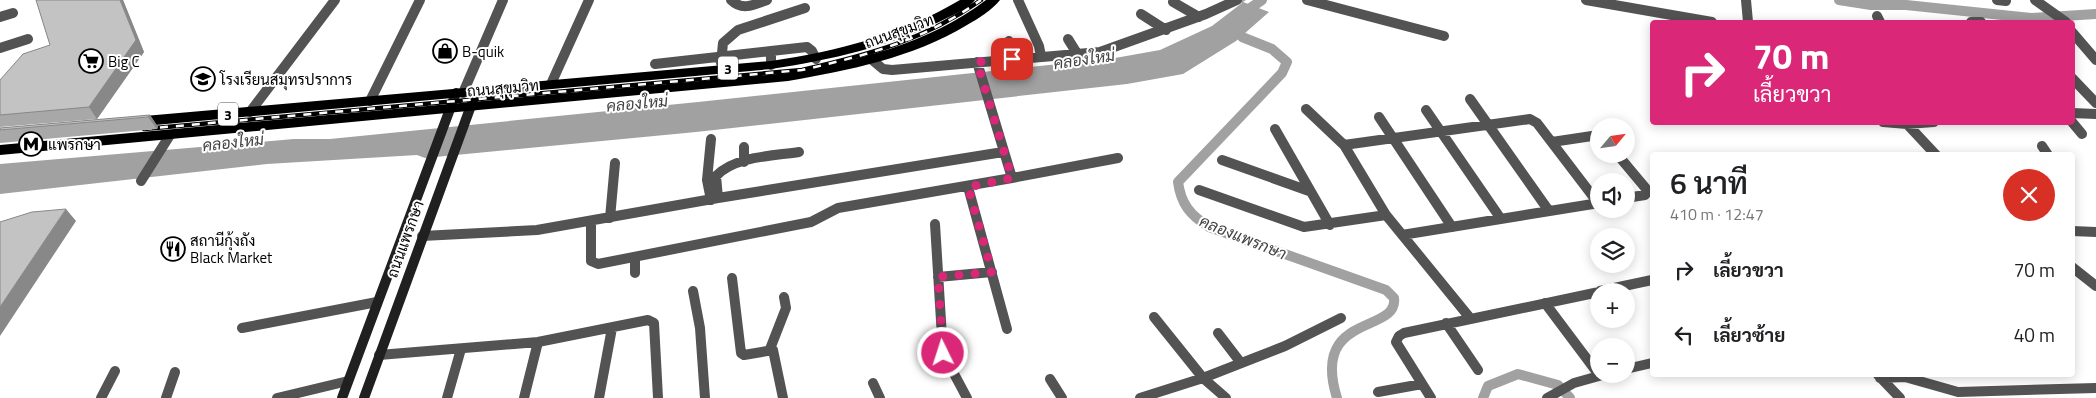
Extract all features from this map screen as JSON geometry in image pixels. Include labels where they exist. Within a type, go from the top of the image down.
[{"type":"highway","name":"ถนนสุขุมวิท","points":[[119,123],[552,84],[721,63],[771,65],[816,59],[844,53],[903,34],[950,12],[969,0]]},
{"type":"highway","name":"ถนนสุขุมวิท","points":[[0,150],[167,140],[364,117],[788,77],[870,59],[922,42],[947,30],[994,0]]},
{"type":"highway","points":[[364,117],[370,101]]},
{"type":"main road","name":"ถนนแพรกษา","points":[[364,398],[470,107],[465,92]]},
{"type":"main road","name":"ถนนแพรกษา","points":[[342,398],[450,109],[465,92]]},
{"type":"street","points":[[250,112],[334,0]]},
{"type":"street","points":[[370,101],[420,0]]},
{"type":"street","points":[[465,92],[503,0]]},
{"type":"street","points":[[552,84],[589,0]]},
{"type":"street","points":[[731,0],[738,7],[745,7],[767,0]]},
{"type":"street","points":[[1018,0],[1039,46],[1041,56]]},
{"type":"street","points":[[1308,0],[1444,36]]},
{"type":"street","points":[[1586,0],[1701,20]]},
{"type":"street","points":[[1746,0],[1748,20]]},
{"type":"street","points":[[870,59],[887,70],[978,65],[1012,59],[1108,51],[1199,17],[1232,1]]},
{"type":"street","points":[[1173,2],[1199,17]]},
{"type":"street","points":[[2039,4],[2059,20]]},
{"type":"street","points":[[721,63],[723,42],[738,30],[805,8]]},
{"type":"street","points":[[0,17],[14,13]]},
{"type":"street","points":[[1141,14],[1166,30]]},
{"type":"street","points":[[2075,36],[2096,60]]},
{"type":"street","points":[[0,48],[28,39]]},
{"type":"street","points":[[1068,39],[1078,55]]},
{"type":"street","points":[[1009,41],[1012,59]]},
{"type":"street","points":[[655,64],[721,63],[771,51],[807,47],[812,51],[816,59]]},
{"type":"street","points":[[771,51],[771,65]]},
{"type":"street","points":[[978,65],[1012,178]]},
{"type":"street","points":[[2075,81],[2096,103]]},
{"type":"street","points":[[1470,99],[1549,211]]},
{"type":"street","points":[[1306,108],[1344,145],[1386,214],[1402,236],[1470,318]]},
{"type":"street","points":[[1426,110],[1501,219]]},
{"type":"street","points":[[2075,113],[2096,114]]},
{"type":"street","points":[[1379,117],[1452,227]]},
{"type":"street","points":[[1344,145],[1530,119],[1537,123],[1590,191]]},
{"type":"street","points":[[1908,125],[1933,152]]},
{"type":"street","points":[[2074,125],[2082,134]]},
{"type":"street","points":[[1275,129],[1330,225]]},
{"type":"street","points":[[1552,142],[1590,136]]},
{"type":"street","points":[[712,139],[707,180],[714,199]]},
{"type":"street","points":[[141,181],[167,140]]},
{"type":"street","points":[[2042,146],[2046,152]]},
{"type":"street","points":[[744,147],[744,162]]},
{"type":"street","points":[[714,199],[718,173],[729,166],[799,152]]},
{"type":"street","points":[[422,236],[537,230],[1003,152]]},
{"type":"street","points":[[591,221],[591,261],[594,264],[811,222],[838,208],[968,187],[1118,158]]},
{"type":"street","points":[[1222,160],[1309,191]]},
{"type":"street","points":[[610,218],[615,162]]},
{"type":"street","points":[[1624,163],[1632,173]]},
{"type":"street","points":[[1635,177],[1648,193],[1635,197]]},
{"type":"street","points":[[968,187],[1007,329]]},
{"type":"street","points":[[1199,190],[1294,225],[1312,227],[1330,225],[1386,214]]},
{"type":"street","points":[[1402,236],[1590,204]]},
{"type":"street","points":[[935,224],[943,353],[968,398]]},
{"type":"street","points":[[2075,231],[2096,232]]},
{"type":"street","points":[[634,257],[635,273]]},
{"type":"street","points":[[2075,270],[2096,286]]},
{"type":"street","points":[[938,277],[992,272]]},
{"type":"street","points":[[732,278],[740,353],[744,355],[770,349]]},
{"type":"street","points":[[1635,284],[1650,280]]},
{"type":"street","points":[[693,291],[700,328],[705,398]]},
{"type":"street","points":[[1431,398],[1396,342],[1404,333],[1590,293]]},
{"type":"street","points":[[770,349],[786,308],[784,297]]},
{"type":"street","points":[[242,328],[377,302]]},
{"type":"street","points":[[1545,303],[1590,360]]},
{"type":"street","points":[[1154,317],[1203,378],[1226,398]]},
{"type":"street","points":[[1140,398],[1203,378],[1295,342],[1341,318]]},
{"type":"street","points":[[379,355],[461,350],[538,342],[648,320],[654,323],[658,398]]},
{"type":"street","points":[[1446,323],[1478,370]]},
{"type":"street","points":[[599,398],[612,328]]},
{"type":"street","points":[[1218,333],[1241,363]]},
{"type":"street","points":[[524,398],[538,342]]},
{"type":"street","points":[[770,349],[774,352],[783,398]]},
{"type":"street","points":[[447,398],[461,350]]},
{"type":"street","points":[[1635,367],[1650,363]]},
{"type":"street","points":[[101,398],[115,371]]},
{"type":"street","points":[[166,398],[174,372]]},
{"type":"street","points":[[1880,377],[1900,398]]},
{"type":"street","points":[[1905,377],[1958,392],[2096,388]]},
{"type":"street","points":[[1050,379],[1062,398]]},
{"type":"street","points":[[1550,396],[1574,384],[1590,379]]},
{"type":"street","points":[[277,398],[348,381]]},
{"type":"street","points":[[873,383],[880,398]]},
{"type":"street","points":[[1378,392],[1422,384]]},
{"type":"shaded area","points":[[1236,0],[1246,0],[1243,2],[1269,12],[1236,41],[1183,74],[1127,84],[696,132],[425,158],[417,155],[267,164],[0,194],[0,164],[294,139],[330,139],[1115,58],[1160,50],[1212,26],[1242,3]]},
{"type":"building","name":"Big C","points":[[36,0],[120,0],[136,40],[89,107],[0,115],[0,80],[23,54],[50,45]]},
{"type":"building","points":[[150,115],[148,117],[0,130],[0,128]]},
{"type":"building","points":[[66,209],[0,307],[0,222],[32,212]]},
{"type":"waterway","name":"คลองใหม่","points":[[1243,13],[1262,0]]},
{"type":"waterway","points":[[1839,0],[1871,5],[1906,5],[2031,18],[2096,14]]},
{"type":"waterway","name":"คลองแพรกษา","points":[[1242,37],[1272,49],[1287,62],[1282,73],[1178,182],[1179,190],[1187,208],[1209,227],[1386,290],[1394,298],[1392,309],[1383,317],[1357,329],[1344,338],[1335,351],[1332,370],[1337,398]]},
{"type":"waterway","points":[[1483,398],[1488,386],[1518,374],[1558,385],[1570,398]]},
{"type":"railway","points":[[144,129],[802,70],[873,52],[917,36],[939,26],[981,0]]},
{"type":"place","name":"B-quik","points":[[445,51]]},
{"type":"place","name":"Big C","points":[[91,61]]},
{"type":"place","name":"โรงเรียนสมุทรปราการ","points":[[203,79]]},
{"type":"place","name":"แพรกษา","points":[[31,144]]},
{"type":"place","name":"สถานีกุ้งถัง Black Market","points":[[173,249]]},
{"type":"route","points":[[943,353],[938,277],[992,272],[968,187],[1012,178],[977,62],[1012,59]]}]
